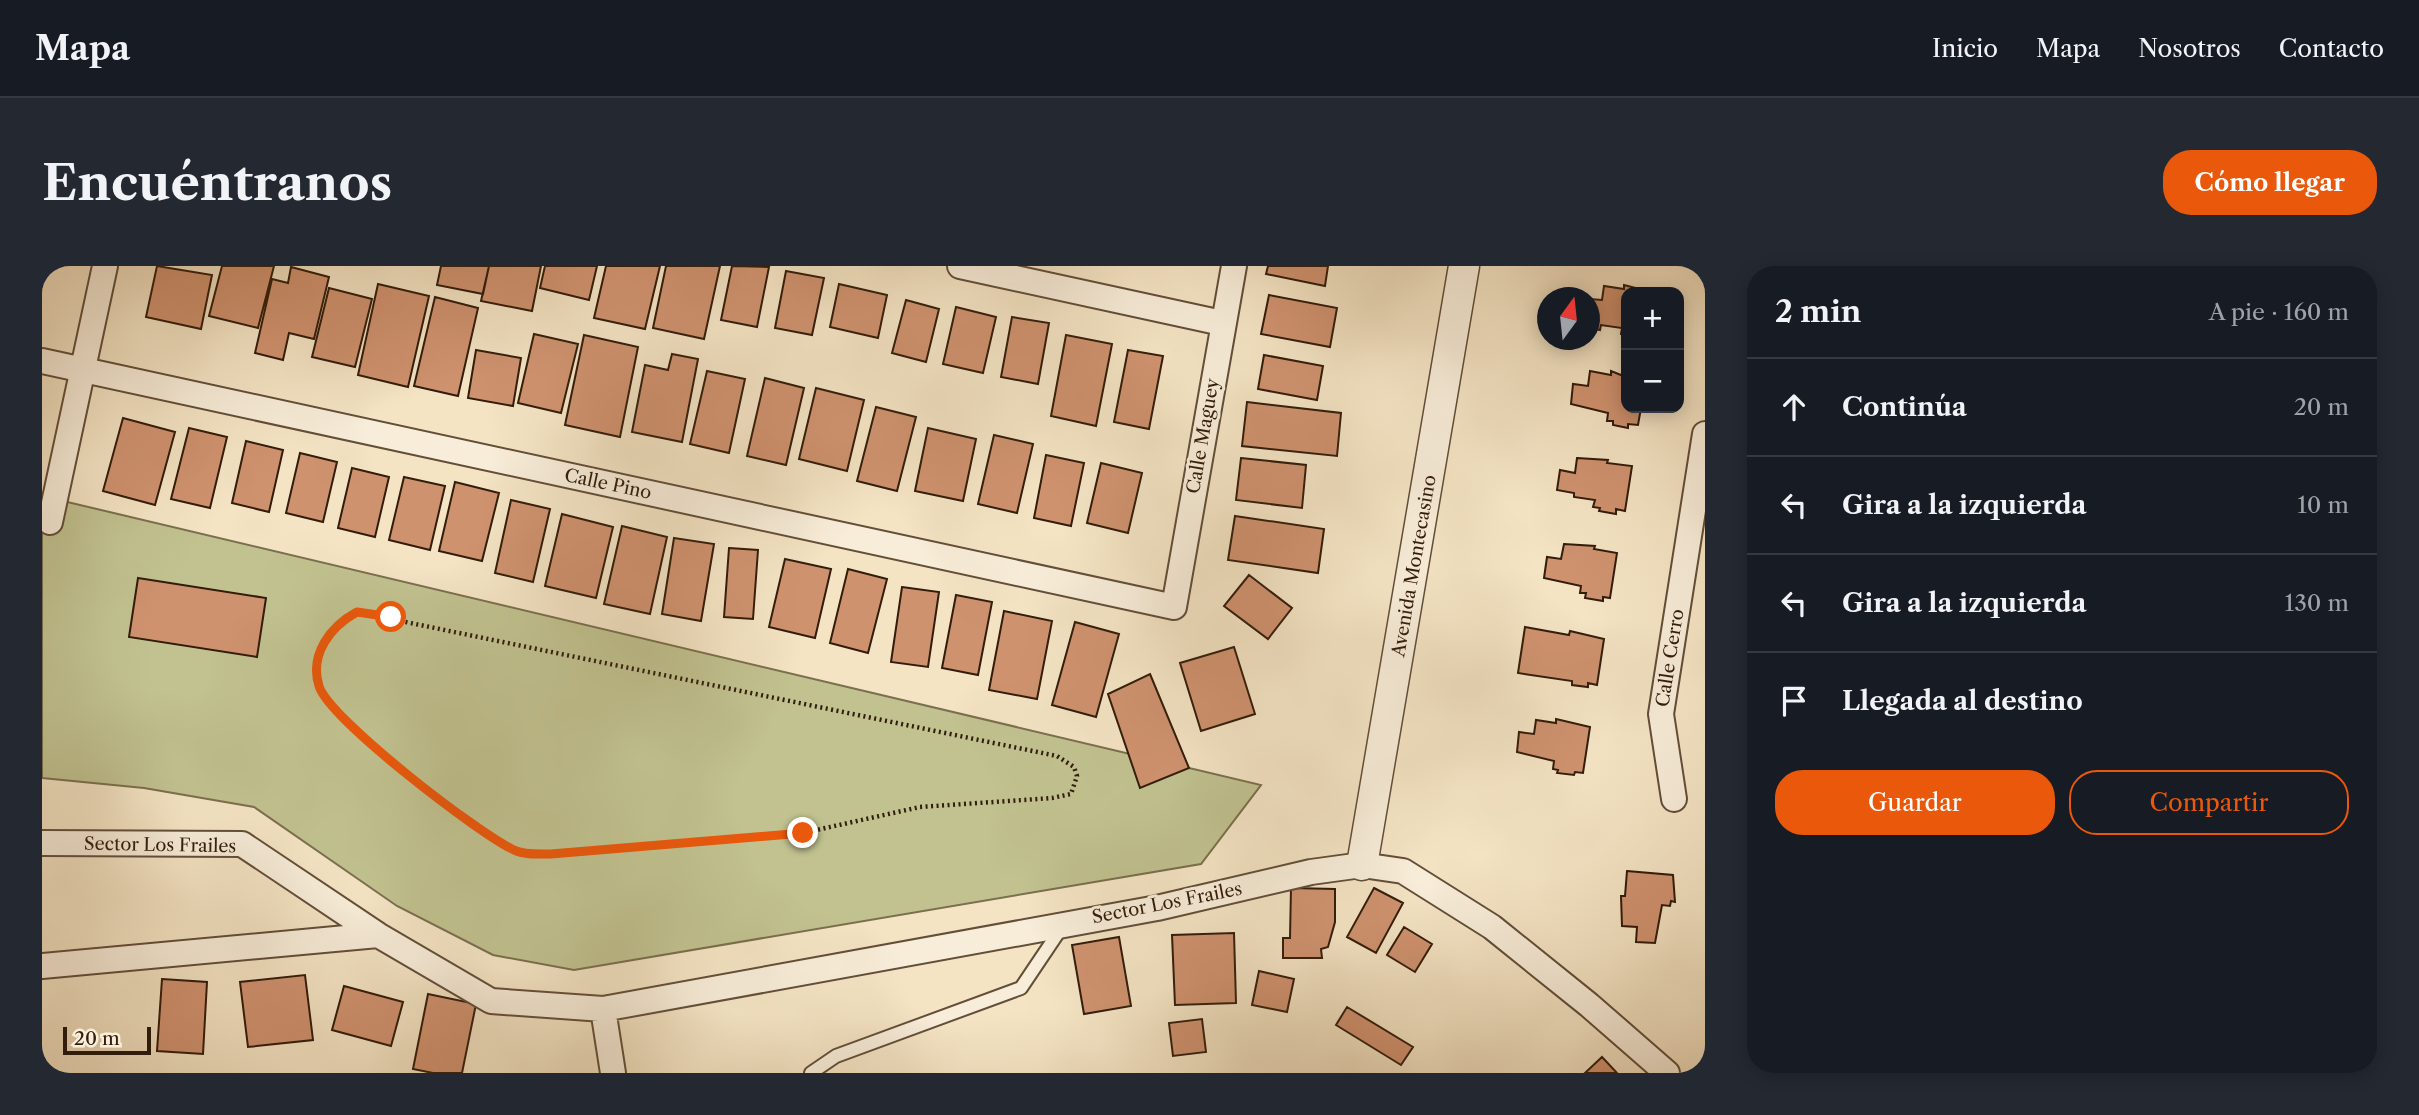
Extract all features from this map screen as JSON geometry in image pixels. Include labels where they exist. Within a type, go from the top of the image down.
[{"type":"street","points":[[50,522],[105,266]]},
{"type":"street","points":[[960,266],[1222,323]]},
{"type":"street","name":"Calle Maguey","points":[[1174,607],[1234,266]]},
{"type":"street","name":"Avenida Montecasino","points":[[1362,865],[1464,266]]},
{"type":"street","name":"Calle Pino","points":[[42,361],[1174,607]]},
{"type":"street","name":"Calle Cerro","points":[[1674,799],[1661,713],[1705,434]]},
{"type":"street","name":"Sector Los Frailes","points":[[42,843],[243,844],[378,935],[491,1002],[603,1009],[1157,908],[1311,872],[1362,865],[1403,871],[1492,927],[1589,1005],[1667,1073]]},
{"type":"street","points":[[42,966],[378,935]]},
{"type":"street","points":[[603,1009],[613,1073]]},
{"type":"lane","points":[[811,1073],[836,1056],[1021,988],[1064,923]]},
{"type":"path","points":[[357,612],[391,617],[1057,756],[1073,768],[1077,776],[1071,794],[1052,798],[920,807],[803,833],[551,854],[517,852],[480,832],[340,718],[319,687],[320,653],[329,632],[357,612]]},
{"type":"green space","points":[[42,496],[1261,785],[1201,864],[574,970],[493,955],[397,906],[254,807],[144,788],[42,778]]},
{"type":"building","points":[[157,266],[212,275],[201,329],[146,317]]},
{"type":"building","points":[[222,266],[274,266],[258,328],[209,316]]},
{"type":"building","points":[[441,266],[489,266],[483,294],[437,285]]},
{"type":"building","points":[[489,266],[541,266],[532,311],[481,301]]},
{"type":"building","points":[[545,266],[597,266],[589,300],[540,288]]},
{"type":"building","points":[[606,266],[660,266],[645,329],[594,318]]},
{"type":"building","points":[[666,266],[720,266],[704,339],[653,328]]},
{"type":"building","points":[[732,266],[769,267],[757,327],[721,320]]},
{"type":"building","points":[[1268,266],[1328,266],[1325,286],[1266,274]]},
{"type":"building","points":[[291,267],[329,277],[314,339],[289,333],[283,360],[255,353],[272,279],[288,283]]},
{"type":"building","points":[[786,271],[824,278],[812,335],[775,328]]},
{"type":"building","points":[[378,284],[429,296],[408,387],[358,375]]},
{"type":"building","points":[[839,284],[887,295],[878,338],[830,327]]},
{"type":"building","points":[[1604,286],[1621,289],[1621,328],[1601,325],[1600,330],[1600,300]]},
{"type":"building","points":[[329,288],[372,299],[355,367],[312,357]]},
{"type":"building","points":[[1269,295],[1337,308],[1330,347],[1261,334]]},
{"type":"building","points":[[435,297],[478,308],[458,396],[414,386]]},
{"type":"building","points":[[906,300],[939,309],[926,362],[892,353]]},
{"type":"building","points":[[956,307],[996,317],[983,373],[943,364]]},
{"type":"building","points":[[1012,317],[1049,323],[1038,384],[1001,377]]},
{"type":"building","points":[[534,334],[578,344],[561,413],[518,403]]},
{"type":"building","points":[[584,335],[638,347],[620,437],[565,425]]},
{"type":"building","points":[[1066,335],[1112,344],[1096,426],[1051,416]]},
{"type":"building","points":[[476,350],[521,358],[513,406],[468,398]]},
{"type":"building","points":[[1128,350],[1163,356],[1149,429],[1114,422]]},
{"type":"building","points":[[672,354],[698,359],[682,442],[632,432],[645,365],[668,370]]},
{"type":"building","points":[[1264,355],[1323,366],[1317,400],[1258,389]]},
{"type":"building","points":[[707,371],[745,379],[729,453],[690,444]]},
{"type":"building","points":[[1590,371],[1611,375],[1611,371],[1621,375],[1621,413],[1640,413],[1638,425],[1628,424],[1628,428],[1613,425],[1613,421],[1607,421],[1608,413],[1571,404],[1573,384],[1588,386]]},
{"type":"building","points":[[765,378],[804,388],[786,465],[747,456]]},
{"type":"building","points":[[816,388],[864,400],[847,471],[799,459]]},
{"type":"building","points":[[1247,402],[1341,413],[1337,456],[1242,446]]},
{"type":"building","points":[[876,407],[916,417],[897,491],[857,481]]},
{"type":"building","points":[[123,418],[175,432],[155,505],[103,491]]},
{"type":"building","points":[[189,428],[227,437],[210,508],[171,499]]},
{"type":"building","points":[[928,428],[976,439],[963,501],[915,491]]},
{"type":"building","points":[[994,435],[1033,444],[1017,513],[978,504]]},
{"type":"building","points":[[246,441],[283,450],[269,512],[232,503]]},
{"type":"building","points":[[300,453],[337,462],[323,522],[286,513]]},
{"type":"building","points":[[1046,455],[1084,463],[1071,526],[1034,518]]},
{"type":"building","points":[[1241,458],[1306,465],[1302,508],[1236,500]]},
{"type":"building","points":[[1577,458],[1608,460],[1607,463],[1632,466],[1625,511],[1616,509],[1616,514],[1599,511],[1600,508],[1593,507],[1595,500],[1574,497],[1574,493],[1557,490],[1560,470],[1575,473]]},
{"type":"building","points":[[1101,463],[1142,473],[1128,533],[1087,523]]},
{"type":"building","points":[[352,468],[389,477],[375,537],[338,528]]},
{"type":"building","points":[[404,477],[445,486],[430,550],[389,540]]},
{"type":"building","points":[[455,482],[499,493],[482,561],[439,551]]},
{"type":"building","points":[[511,500],[550,509],[533,582],[495,573]]},
{"type":"building","points":[[562,514],[613,527],[596,598],[545,586]]},
{"type":"building","points":[[1235,516],[1324,529],[1318,573],[1228,560]]},
{"type":"building","points":[[622,526],[667,537],[650,614],[604,604]]},
{"type":"building","points":[[674,538],[714,544],[701,621],[662,614]]},
{"type":"building","points":[[1564,544],[1595,546],[1594,549],[1617,553],[1610,598],[1603,597],[1603,601],[1585,598],[1586,593],[1580,593],[1581,586],[1544,578],[1547,557],[1561,559]]},
{"type":"building","points":[[729,548],[758,550],[753,619],[724,617]]},
{"type":"building","points":[[785,559],[831,569],[815,638],[769,627]]},
{"type":"building","points":[[848,569],[887,579],[868,653],[830,643]]},
{"type":"building","points":[[1249,575],[1292,608],[1268,639],[1224,606]]},
{"type":"building","points":[[138,578],[266,598],[257,657],[129,637]]},
{"type":"building","points":[[902,587],[939,592],[928,667],[891,662]]},
{"type":"building","points":[[956,595],[992,602],[978,675],[942,668]]},
{"type":"building","points":[[1004,611],[1052,621],[1037,699],[989,690]]},
{"type":"building","points":[[1075,622],[1119,634],[1096,717],[1052,705]]},
{"type":"building","points":[[1525,627],[1569,635],[1570,631],[1604,639],[1597,685],[1572,685],[1572,681],[1518,673]]},
{"type":"building","points":[[1234,647],[1255,714],[1201,731],[1180,663]]},
{"type":"building","points":[[1150,674],[1189,768],[1140,788],[1108,694]]},
{"type":"building","points":[[1556,719],[1590,727],[1583,773],[1557,773],[1558,770],[1553,769],[1554,761],[1517,752],[1519,732],[1534,734],[1536,720],[1556,723]]},
{"type":"building","points":[[1627,871],[1673,875],[1675,902],[1671,901],[1670,906],[1662,905],[1655,943],[1636,942],[1637,927],[1622,926],[1621,896],[1625,896]]},
{"type":"building","points":[[1291,888],[1335,889],[1335,922],[1328,947],[1321,949],[1322,958],[1283,958],[1283,938],[1290,938]]},
{"type":"building","points":[[1374,888],[1403,903],[1376,953],[1347,937]]},
{"type":"building","points":[[1404,927],[1432,944],[1415,972],[1387,955]]},
{"type":"building","points":[[1234,933],[1236,1003],[1175,1005],[1172,935]]},
{"type":"building","points":[[1119,937],[1131,1006],[1084,1014],[1072,945]]},
{"type":"building","points":[[1259,971],[1294,979],[1287,1012],[1252,1005]]},
{"type":"building","points":[[305,975],[313,1040],[248,1047],[240,982]]},
{"type":"building","points":[[162,979],[207,982],[203,1054],[157,1051]]},
{"type":"building","points":[[344,986],[403,1002],[391,1046],[332,1030]]},
{"type":"building","points":[[428,994],[476,1004],[462,1073],[433,1073],[413,1069]]},
{"type":"building","points":[[1347,1007],[1413,1047],[1401,1065],[1336,1025]]},
{"type":"building","points":[[1202,1019],[1206,1052],[1173,1056],[1169,1023]]},
{"type":"building","points":[[1602,1057],[1617,1073],[1585,1073]]},
{"type":"route","points":[[391,617],[357,612],[329,632],[320,653],[319,687],[340,718],[480,832],[517,852],[551,854],[803,833]]}]
